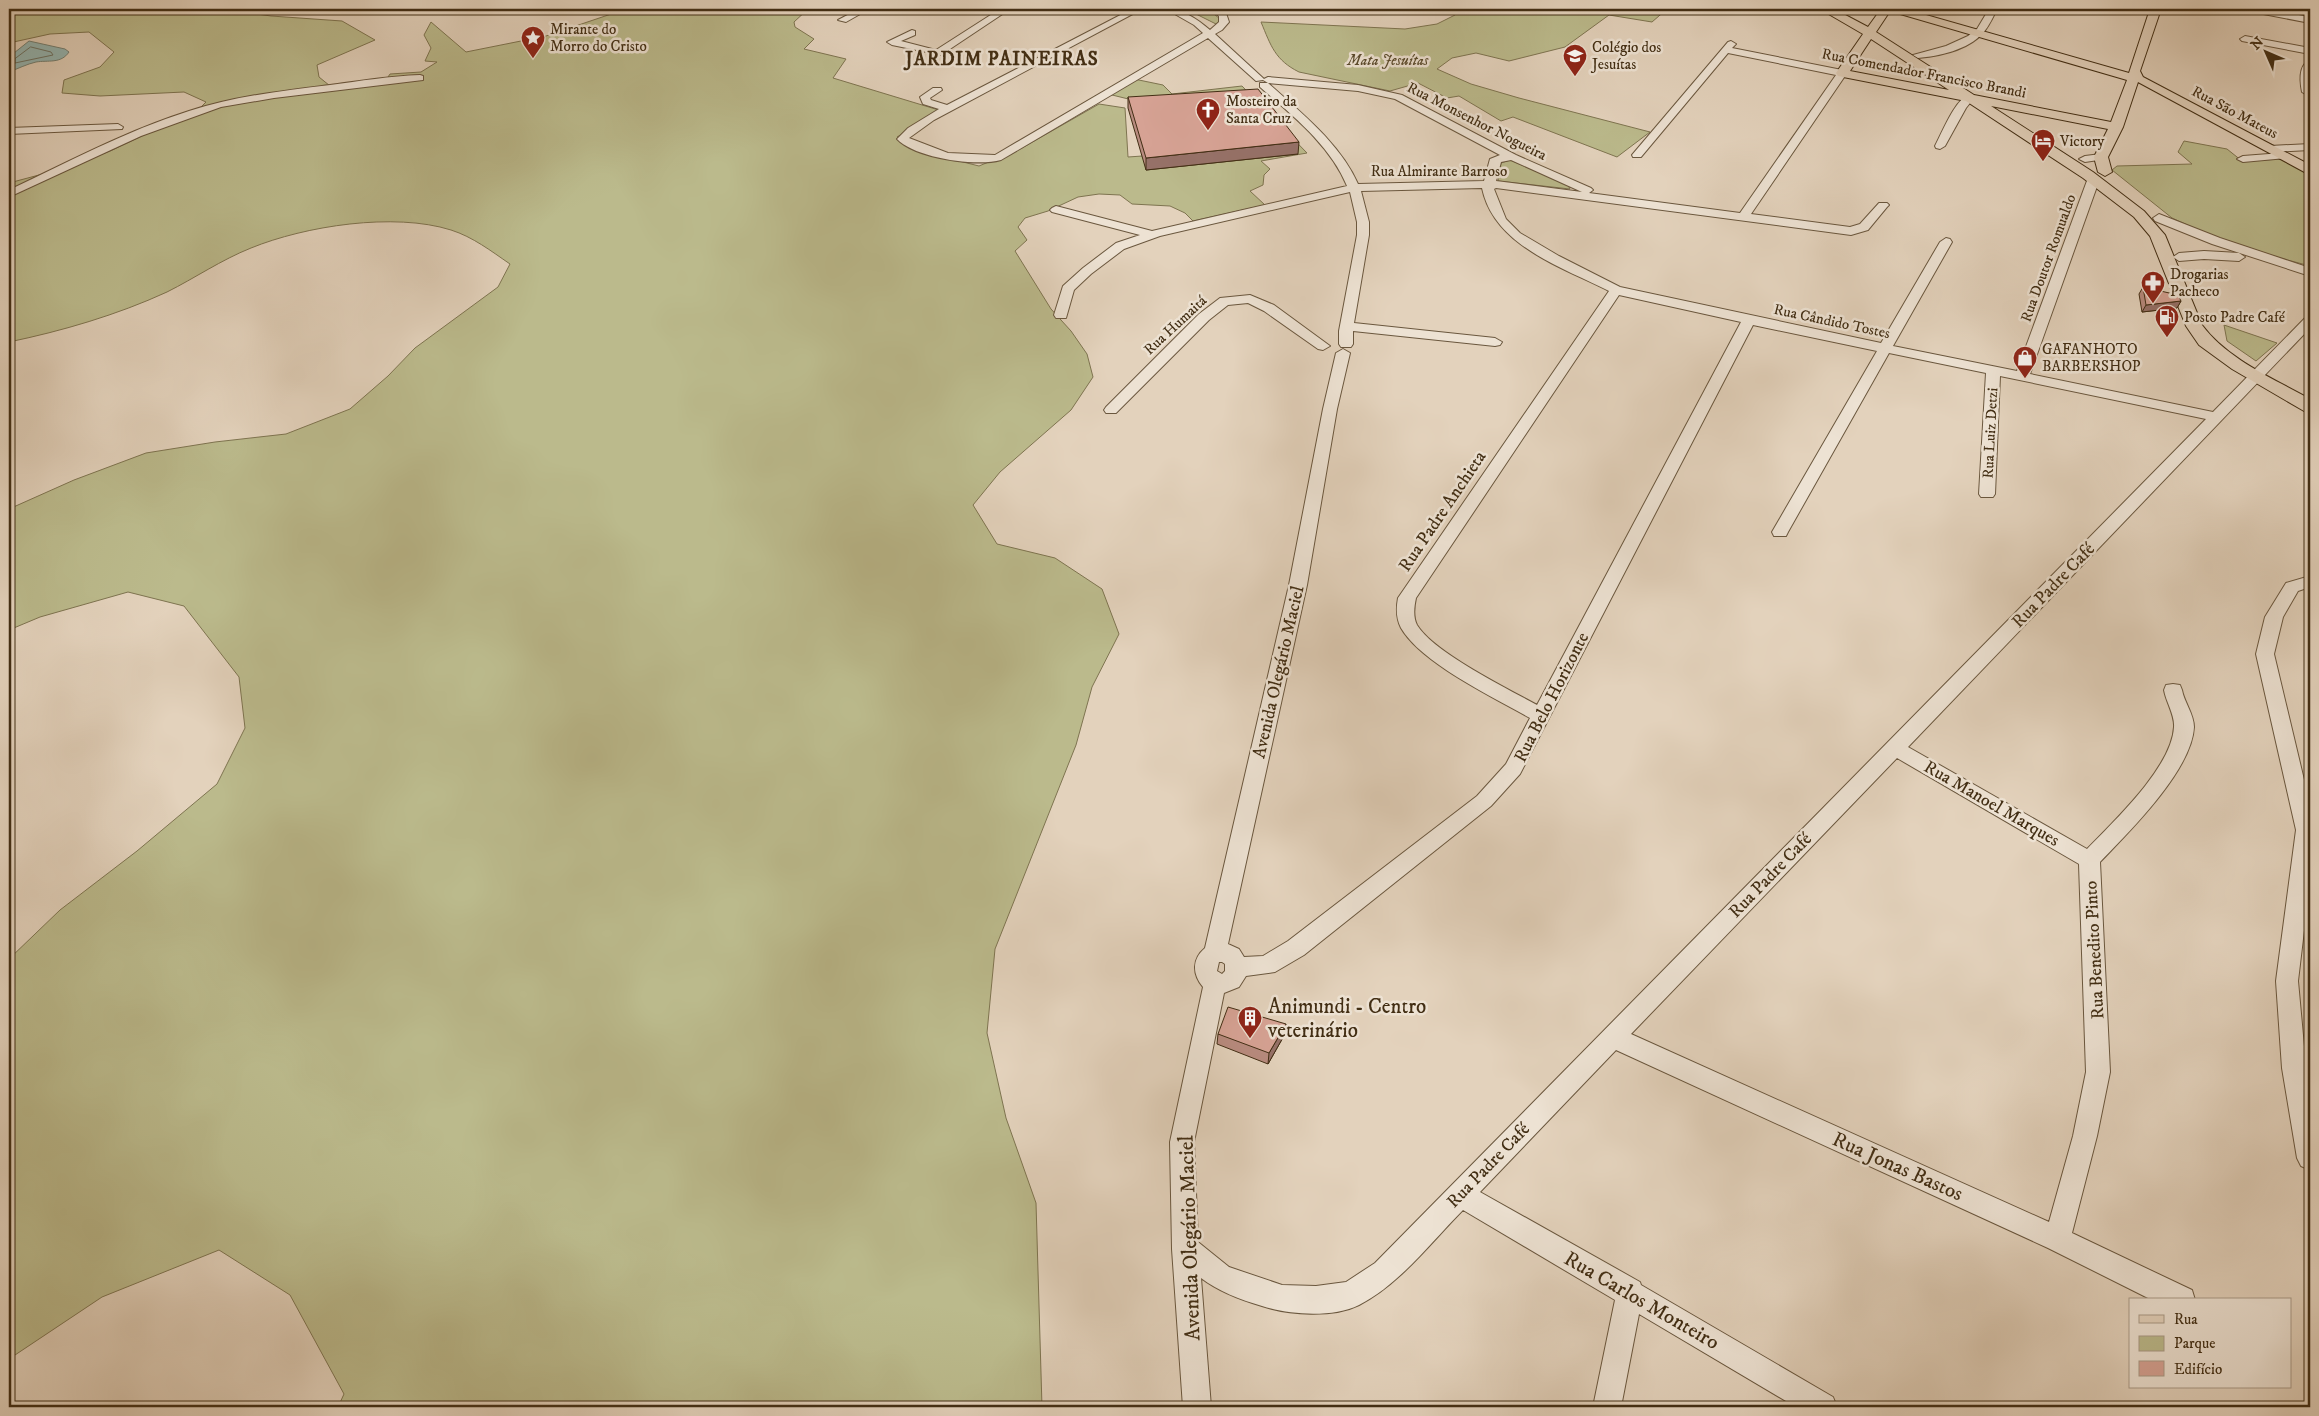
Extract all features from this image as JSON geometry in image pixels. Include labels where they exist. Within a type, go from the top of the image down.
[{"type":"main road","points":[[1826,9],[1872,30],[1918,55],[1990,107],[2100,169],[2157,234],[2194,326],[2205,341],[2238,365],[2260,372],[2310,396]]},
{"type":"main road","points":[[1840,9],[1872,30],[1965,103],[1990,107],[2085,159],[2132,192],[2159,218],[2209,326],[2220,341],[2310,407]]},
{"type":"main road","points":[[1842,73],[1886,9]]},
{"type":"main road","points":[[1894,9],[2135,77]]},
{"type":"main road","name":"Rua Doutor Romualdo","points":[[2100,169],[2135,77],[2156,9]]},
{"type":"main road","name":"Rua Comendador Francisco Brandi","points":[[1842,73],[1965,103]]},
{"type":"main road","name":"Rua São Mateus","points":[[2135,77],[2310,171]]},
{"type":"main road","name":"Rua Comendador Francisco Brandi","points":[[1990,107],[2116,127]]},
{"type":"street","points":[[842,20],[865,9]]},
{"type":"street","points":[[912,33],[892,42],[938,53],[1006,9]]},
{"type":"street","points":[[1138,9],[930,118],[912,130],[902,140],[923,150],[963,160],[997,158],[1208,35],[1224,22],[1223,15],[1212,9]]},
{"type":"street","points":[[1170,9],[1196,23],[1264,81],[1327,146],[1354,188],[1363,219],[1363,236],[1338,342],[1496,342]]},
{"type":"street","points":[[1918,55],[1933,54],[1948,49],[1979,32],[1993,9]]},
{"type":"street","points":[[2253,9],[2310,20]]},
{"type":"street","points":[[2245,39],[2310,51]]},
{"type":"street","name":"Rua Comendador Francisco Brandi","points":[[1637,155],[1729,47],[1842,73]]},
{"type":"street","points":[[2310,63],[2304,79],[2306,92],[2310,94]]},
{"type":"street","points":[[1743,218],[1842,73]]},
{"type":"street","points":[[9,194],[140,134],[194,112],[219,105],[279,94],[388,79],[420,78]]},
{"type":"street","name":"Rua Monsenhor Nogueira","points":[[1264,81],[1358,88],[1387,93],[1408,101],[1452,127],[1512,157],[1609,200]]},
{"type":"street","points":[[937,90],[925,97],[927,102],[948,109]]},
{"type":"street","points":[[1940,146],[1965,103]]},
{"type":"street","points":[[9,131],[118,127]]},
{"type":"street","points":[[2243,159],[2310,147]]},
{"type":"street","name":"Rua Cândido Tostes","points":[[1512,157],[1496,160],[1492,184],[1488,188],[1491,199],[1506,228],[1540,251],[1616,290],[1749,320],[2216,417]]},
{"type":"street","name":"Rua Doutor Romualdo","points":[[2022,377],[2100,169]]},
{"type":"street","name":"Rua Almirante Barroso","points":[[1061,315],[1068,289],[1087,271],[1120,246],[1151,234],[1354,188],[1492,184],[1830,229],[1858,230]]},
{"type":"street","points":[[1565,193],[1575,191],[1574,185]]},
{"type":"street","points":[[1858,230],[1864,227],[1883,205]]},
{"type":"street","points":[[1056,210],[1151,234]]},
{"type":"street","points":[[2159,218],[2275,262],[2310,272]]},
{"type":"street","points":[[1780,532],[1946,242]]},
{"type":"street","points":[[2179,258],[2219,255],[2275,262]]},
{"type":"street","name":"Rua Padre Anchieta","points":[[1540,715],[1439,655],[1420,641],[1404,614],[1407,598],[1616,290]]},
{"type":"street","name":"Rua Humaitá","points":[[1111,410],[1204,317],[1226,301],[1250,299],[1338,342]]},
{"type":"street","name":"Rua Belo Horizonte","points":[[1238,967],[1268,965],[1296,948],[1484,801],[1513,769],[1749,320]]},
{"type":"street","name":"Rua Padre Café","points":[[1185,1249],[1220,1276],[1250,1289],[1282,1299],[1316,1300],[1351,1295],[1384,1272],[2310,321]]},
{"type":"street","name":"Avenida Olegário Maciel","points":[[1215,954],[1223,908],[1298,585],[1335,388],[1338,342]]},
{"type":"street","name":"Rua Luiz Detzi","points":[[1987,494],[1993,371]]},
{"type":"street","points":[[2310,581],[2292,587],[2274,617],[2265,654],[2306,830],[2287,981],[2294,1068],[2310,1158]]},
{"type":"street","name":"Rua Benedito Pinto","points":[[2057,1239],[2085,1136],[2098,1072],[2089,860],[2133,814],[2175,758],[2184,727],[2172,690]]},
{"type":"street","name":"Rua Manoel Marques","points":[[1895,748],[2089,860]]},
{"type":"street","points":[[1215,954],[1230,956],[1238,967],[1236,976],[1232,980],[1221,983],[1215,982],[1206,975],[1204,965],[1215,954]]},
{"type":"street","name":"Avenida Olegário Maciel","points":[[1197,1407],[1185,1249],[1182,1142],[1215,982]]},
{"type":"street","name":"Rua Jonas Bastos","points":[[1613,1037],[2057,1239],[2178,1298]]},
{"type":"street","name":"Rua Carlos Monteiro","points":[[1460,1194],[1824,1407]]},
{"type":"street","points":[[1607,1407],[1630,1292]]},
{"type":"green space","points":[[9,9],[222,9],[271,16],[342,21],[375,40],[317,65],[319,77],[335,90],[384,83],[390,74],[421,72],[437,62],[425,61],[431,48],[424,35],[431,22],[466,52],[546,36],[620,11],[615,9],[808,9],[794,22],[795,27],[814,39],[804,49],[846,59],[833,78],[942,111],[897,137],[919,151],[979,166],[1022,148],[1099,104],[1125,108],[1128,157],[1214,151],[1161,107],[1108,94],[1134,79],[1163,85],[1172,94],[1242,86],[1307,153],[1261,161],[1270,169],[1264,175],[1263,185],[1250,191],[1265,205],[1193,221],[1185,213],[1170,206],[1132,204],[1120,195],[1099,194],[1078,197],[1048,211],[1025,218],[1018,227],[1027,240],[1015,251],[1051,309],[1071,331],[1087,354],[1093,377],[1071,410],[1000,472],[973,505],[997,544],[1055,558],[1102,589],[1119,634],[1092,687],[1076,745],[995,949],[987,1033],[1006,1118],[1036,1203],[1042,1407],[338,1407],[344,1394],[290,1295],[219,1250],[102,1297],[9,1359],[9,959],[60,910],[137,851],[217,784],[245,728],[239,677],[184,606],[128,592],[40,617],[9,630],[9,509],[74,480],[146,453],[215,442],[286,434],[350,409],[388,376],[415,348],[498,287],[510,264],[467,236],[428,225],[403,222],[377,222],[323,228],[297,233],[251,248],[167,292],[129,308],[49,333],[9,342],[9,183],[69,167],[110,151],[146,134],[190,118],[206,102],[184,92],[100,96],[62,93],[64,80],[100,67],[114,52],[89,32],[50,34],[9,43]]},
{"type":"green space","points":[[1192,9],[1208,11],[1221,20],[1218,25],[1194,13]]},
{"type":"green space","name":"Mata Jesuítas","points":[[1459,9],[1667,9],[1652,22],[1609,15],[1565,47],[1509,61],[1476,53],[1452,58],[1437,69],[1471,84],[1650,132],[1617,157],[1513,117],[1501,121],[1459,96],[1447,98],[1418,83],[1390,91],[1299,72],[1284,62],[1275,52],[1261,22],[1405,29],[1437,24],[1455,15]]},
{"type":"green space","points":[[2184,141],[2227,149],[2242,161],[2283,159],[2310,174],[2310,266],[2239,247],[2172,218],[2112,170],[2117,166],[2192,164],[2178,152]]},
{"type":"green space","points":[[1510,160],[1568,185],[1570,189],[1498,181],[1501,163]]},
{"type":"green space","points":[[2224,325],[2277,343],[2256,361],[2227,341]]},
{"type":"water","points":[[29,41],[65,49],[69,52],[58,60],[36,62],[9,72],[9,57]]},
{"type":"building","name":"Mosteiro da Santa Cruz","points":[[1258,89],[1299,142],[1146,158],[1128,97]]},
{"type":"building","points":[[2143,287],[2178,295],[2181,301],[2146,305]]},
{"type":"building","name":"Animundi - Centro veterinário","points":[[1228,1007],[1286,1024],[1269,1053],[1218,1034]]},
{"type":"place","name":"Mirante do Morro do Cristo","points":[[533,59]]},
{"type":"place","name":"Colégio dos Jesuítas","points":[[1575,77]]},
{"type":"place","name":"Mosteiro da Santa Cruz","points":[[1208,131]]},
{"type":"place","name":"Victory","points":[[2043,162]]},
{"type":"place","name":"Drogarias Pacheco","points":[[2153,304]]},
{"type":"place","name":"Posto Padre Café","points":[[2167,338]]},
{"type":"place","name":"GAFANHOTO BARBERSHOP","points":[[2025,379]]},
{"type":"place","name":"Animundi - Centro veterinário","points":[[1250,1039]]},
{"type":"district","name":"JARDIM PAINEIRAS","points":[[1002,58]]}]
